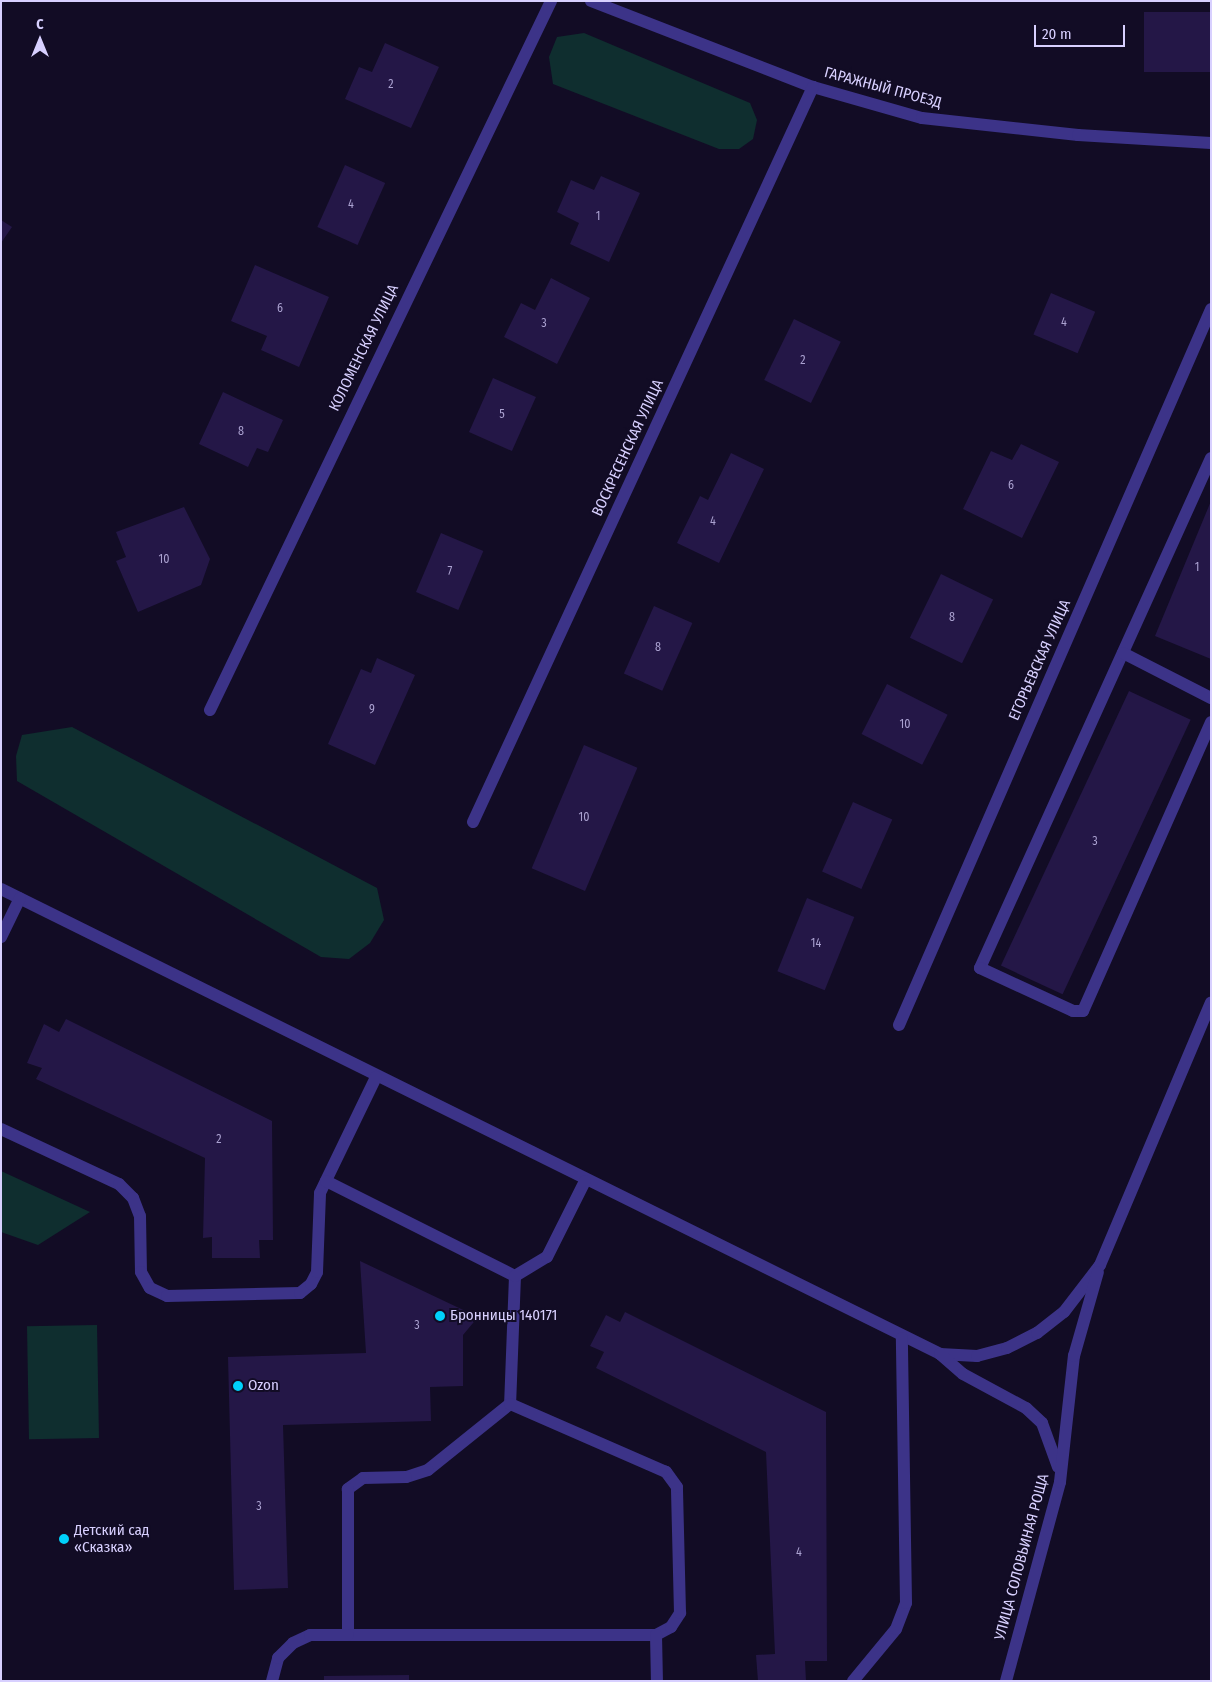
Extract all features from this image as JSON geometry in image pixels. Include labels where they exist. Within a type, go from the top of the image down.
[{"type":"street","name":"КОЛОМЕНСКАЯ УЛИЦА","points":[[210,710],[551,1]]},
{"type":"street","name":"ГАРАЖНЫЙ ПРОЕЗД","points":[[591,1],[813,87],[922,118],[1078,135],[1211,143]]},
{"type":"street","name":"ВОСКРЕСЕНСКАЯ УЛИЦА","points":[[473,822],[813,87]]},
{"type":"street","name":"ЕГОРЬЕВСКАЯ УЛИЦА","points":[[898,1025],[1211,309]]},
{"type":"street","points":[[1211,458],[980,968],[1073,1011],[1083,1011],[1211,722]]},
{"type":"street","points":[[1123,653],[1211,698]]},
{"type":"street","points":[[1,889],[902,1338],[940,1354],[963,1374],[1026,1408],[1042,1423],[1056,1456],[1060,1482]]},
{"type":"street","points":[[1,936],[20,898]]},
{"type":"street","points":[[940,1354],[977,1356],[1037,1334],[1064,1312],[1100,1265],[1211,1002]]},
{"type":"street","points":[[1,1128],[119,1184],[134,1198],[140,1216],[141,1272],[150,1288],[167,1296],[300,1293],[311,1284],[317,1272],[317,1203],[376,1077]]},
{"type":"street","points":[[326,1181],[514,1276]]},
{"type":"street","points":[[514,1276],[547,1257],[585,1181]]},
{"type":"street","name":"УЛИЦА СОЛОВЬИНАЯ РОЩА","points":[[1006,1681],[1060,1482],[1074,1356],[1100,1265]]},
{"type":"street","points":[[348,1635],[348,1489],[363,1478],[406,1477],[428,1470],[510,1404],[514,1276]]},
{"type":"street","points":[[853,1681],[896,1629],[906,1603],[902,1338]]},
{"type":"street","points":[[272,1681],[278,1658],[293,1643],[310,1635],[656,1635],[671,1626],[680,1613],[678,1487],[666,1472],[510,1404]]},
{"type":"street","points":[[656,1635],[657,1681]]},
{"type":"green space","points":[[584,33],[750,103],[757,120],[753,139],[739,149],[719,149],[553,84],[549,57],[557,37]]},
{"type":"green space","points":[[72,727],[377,888],[384,920],[370,943],[349,959],[321,957],[17,781],[16,756],[22,735]]},
{"type":"green space","points":[[1,1171],[90,1212],[38,1245],[1,1232]]},
{"type":"green space","points":[[97,1325],[99,1438],[29,1439],[27,1326]]},
{"type":"building","points":[[1144,12],[1211,12],[1211,72],[1144,72]]},
{"type":"building","points":[[385,43],[439,67],[411,128],[345,99],[359,67],[372,72]]},
{"type":"building","points":[[345,165],[385,183],[358,245],[317,227]]},
{"type":"building","points":[[601,176],[640,193],[609,262],[570,244],[579,223],[557,212],[571,180],[594,190]]},
{"type":"building","points":[[1,220],[12,227],[1,243]]},
{"type":"building","points":[[255,265],[329,297],[299,367],[261,350],[267,336],[231,321]]},
{"type":"building","points":[[551,278],[590,298],[557,364],[504,337],[521,303],[535,310]]},
{"type":"building","points":[[1051,293],[1095,312],[1078,353],[1033,334]]},
{"type":"building","points":[[794,319],[841,342],[811,403],[764,380]]},
{"type":"building","points":[[493,378],[536,397],[512,451],[469,432]]},
{"type":"building","points":[[223,392],[283,420],[268,452],[257,448],[248,467],[199,444]]},
{"type":"building","points":[[1021,444],[1059,462],[1022,538],[963,509],[991,451],[1012,460]]},
{"type":"building","points":[[731,453],[764,469],[719,563],[677,543],[700,496],[708,500]]},
{"type":"building","points":[[1211,501],[1211,659],[1155,636]]},
{"type":"building","points":[[184,507],[210,559],[201,585],[138,612],[116,561],[126,557],[116,532]]},
{"type":"building","points":[[441,533],[483,551],[458,610],[416,592]]},
{"type":"building","points":[[941,574],[993,599],[962,663],[910,638]]},
{"type":"building","points":[[654,606],[692,623],[662,691],[624,674]]},
{"type":"building","points":[[377,658],[415,675],[375,765],[328,744],[361,669],[371,673]]},
{"type":"building","points":[[887,684],[948,715],[922,765],[862,734]]},
{"type":"building","points":[[1129,691],[1191,720],[1063,994],[1001,966]]},
{"type":"building","points":[[584,745],[637,768],[585,891],[532,868]]},
{"type":"building","points":[[853,802],[892,819],[861,889],[822,871]]},
{"type":"building","points":[[807,898],[854,917],[825,990],[777,971]]},
{"type":"building","points":[[66,1019],[272,1121],[273,1240],[259,1240],[260,1258],[212,1258],[212,1237],[203,1238],[205,1158],[36,1079],[42,1068],[27,1063],[44,1024],[59,1032]]},
{"type":"building","points":[[360,1261],[478,1317],[463,1335],[463,1386],[430,1387],[431,1421],[283,1425],[288,1588],[234,1590],[228,1357],[366,1353]]},
{"type":"building","points":[[625,1312],[826,1412],[827,1661],[805,1661],[806,1681],[758,1681],[756,1655],[775,1654],[766,1452],[596,1368],[604,1352],[590,1346],[606,1315],[620,1322]]},
{"type":"building","points":[[409,1675],[409,1681],[324,1681],[324,1676]]},
{"type":"place","name":"Бронницы 140171","points":[[440,1316]]},
{"type":"place","name":"Ozon","points":[[238,1386]]},
{"type":"place","name":"Детский сад «Сказка»","points":[[64,1539]]}]
